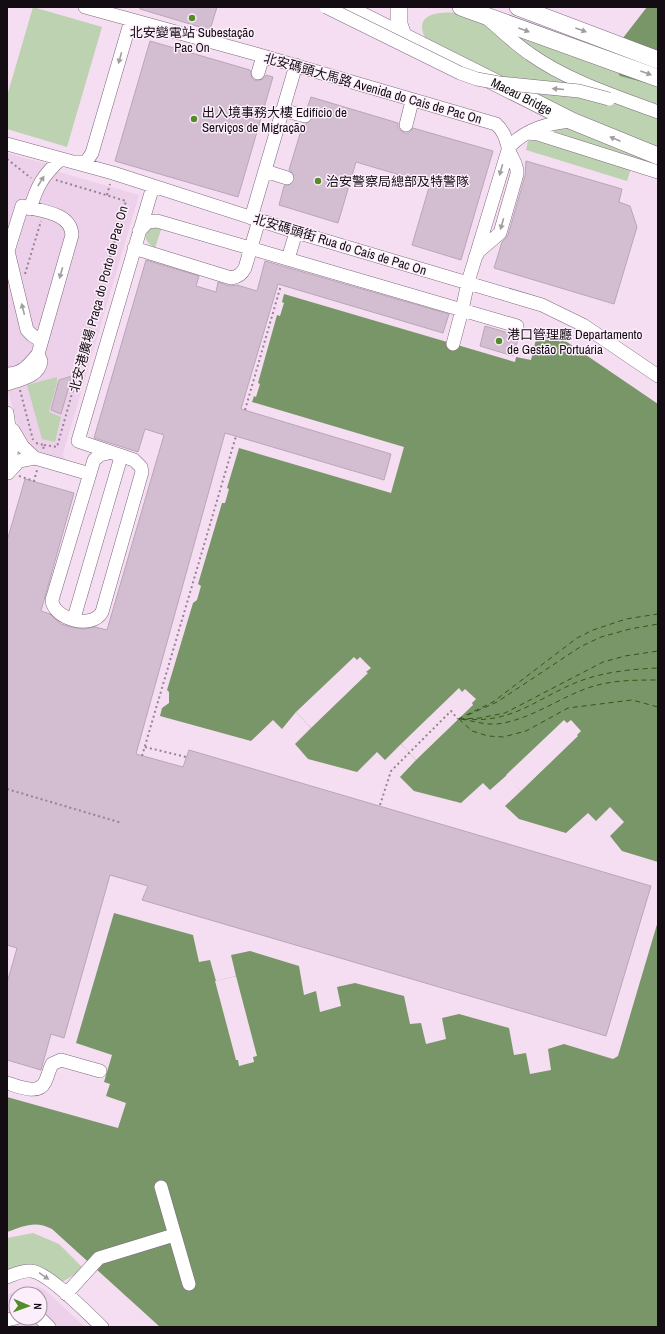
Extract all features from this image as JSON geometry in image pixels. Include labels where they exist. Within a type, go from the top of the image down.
[{"type":"main road","name":"Macau Bridge","points":[[345,7],[572,121],[658,156]]},
{"type":"main road","points":[[364,16],[376,12],[381,7]]},
{"type":"main road","points":[[399,7],[399,24],[403,36]]},
{"type":"main road","points":[[461,7],[658,78]]},
{"type":"main road","points":[[518,7],[658,60]]},
{"type":"street","name":"北安碼頭大馬路 Avenida do Cais de Pac On","points":[[85,7],[131,20],[260,62],[296,65],[412,101],[496,124],[504,134],[509,147]]},
{"type":"street","points":[[326,7],[460,73],[477,79],[516,85],[579,91],[658,118]]},
{"type":"street","points":[[473,7],[517,45],[537,59],[581,82],[658,112]]},
{"type":"street","points":[[74,162],[86,162],[92,153],[131,20]]},
{"type":"street","points":[[134,248],[231,278],[236,277],[243,272],[250,248],[265,171],[296,65]]},
{"type":"street","points":[[406,125],[412,101]]},
{"type":"street","points":[[282,110],[305,116]]},
{"type":"street","points":[[453,344],[468,282],[509,147],[527,133],[545,125],[572,121]]},
{"type":"street","points":[[527,133],[538,134],[658,172]]},
{"type":"street","name":"北安碼頭街 Rua do Cais de Pac On","points":[[7,144],[74,162],[296,232],[542,305],[568,316],[583,325],[658,376]]},
{"type":"street","points":[[30,209],[39,184],[61,159]]},
{"type":"street","points":[[265,171],[287,178]]},
{"type":"street","points":[[115,455],[97,457],[94,460],[52,600],[56,611],[74,618],[91,622],[102,612],[142,477],[142,472],[138,463],[78,441],[153,186]]},
{"type":"street","points":[[7,374],[16,373],[26,368],[39,348],[72,236],[72,230],[66,220],[22,206],[8,251],[27,330],[39,348],[41,361],[39,369],[36,372],[7,384]]},
{"type":"street","points":[[139,231],[148,222],[157,221],[517,326]]},
{"type":"street","points":[[288,259],[296,232]]},
{"type":"street","points":[[8,418],[23,447],[35,458],[90,474]]},
{"type":"street","points":[[7,474],[12,447],[8,418]]},
{"type":"street","points":[[74,618],[115,455]]},
{"type":"street","points":[[7,474],[19,461],[35,458]]},
{"type":"street","points":[[7,1083],[31,1090],[40,1088],[46,1081],[52,1064],[61,1060],[100,1071]]},
{"type":"street","points":[[161,1187],[189,1284]]},
{"type":"street","points":[[66,1294],[99,1258],[174,1235]]},
{"type":"street","points":[[7,1277],[26,1271],[39,1272],[102,1327]]},
{"type":"path","points":[[7,159],[39,184]]},
{"type":"path","name":"北安港廣場 Praça do Porto de Pac On","points":[[44,445],[57,447],[126,201],[53,179]]},
{"type":"path","points":[[25,277],[44,212]]},
{"type":"path","points":[[245,410],[281,285]]},
{"type":"path","points":[[142,756],[236,436]]},
{"type":"path","points":[[380,805],[391,771],[451,711],[458,719]]},
{"type":"path","points":[[145,747],[186,758]]},
{"type":"path","points":[[7,789],[122,823]]},
{"type":"shaded area","points":[[33,7],[102,27],[67,147],[7,129],[7,96]]},
{"type":"shaded area","points":[[457,7],[658,86],[658,150],[525,90],[426,39],[422,25],[425,20],[429,16],[435,14],[455,13]]},
{"type":"shaded area","points":[[647,7],[658,7],[658,86],[620,76],[609,56]]},
{"type":"shaded area","points":[[565,127],[658,161],[658,168],[547,129]]},
{"type":"shaded area","points":[[538,140],[631,168],[627,181],[526,150],[528,141]]},
{"type":"shaded area","points":[[7,153],[47,164],[59,172],[139,195],[63,454],[65,461],[32,452],[22,442],[7,388]]},
{"type":"shaded area","points":[[152,227],[162,227],[155,248],[146,239],[147,233]]},
{"type":"shaded area","points":[[284,294],[515,362],[516,357],[531,360],[539,327],[564,340],[658,404],[658,862],[622,851],[610,836],[624,822],[610,807],[596,821],[588,813],[566,833],[519,819],[505,806],[521,791],[507,775],[490,790],[483,783],[461,803],[414,791],[400,777],[416,760],[401,744],[385,760],[377,752],[357,772],[308,759],[295,744],[311,728],[296,712],[282,729],[273,720],[251,741],[160,716],[162,708],[169,703],[169,692],[167,690],[193,603],[197,600],[201,586],[198,584],[222,503],[225,503],[229,489],[227,488],[239,448],[391,493],[404,447],[252,402],[254,396],[256,397],[260,384],[258,383],[277,315],[280,316],[284,303],[282,302]]},
{"type":"shaded area","points":[[57,377],[57,383],[49,412],[61,417],[55,442],[42,439],[27,385]]},
{"type":"shaded area","points":[[114,913],[193,935],[199,962],[210,960],[216,981],[236,976],[231,955],[250,951],[299,966],[304,995],[316,991],[320,1012],[341,1006],[337,987],[355,983],[404,996],[410,1024],[421,1023],[426,1044],[446,1039],[442,1018],[459,1014],[509,1028],[514,1055],[526,1053],[530,1074],[551,1070],[548,1049],[564,1044],[613,1059],[618,1056],[658,921],[658,1327],[160,1327],[52,1229],[35,1224],[7,1232],[7,1097],[118,1128],[126,1103],[106,1096],[110,1084],[104,1082],[112,1055],[76,1043]]},
{"type":"shaded area","points":[[33,1233],[59,1244],[84,1269],[62,1282],[48,1271],[37,1266],[25,1267],[7,1272],[7,1238]]},
{"type":"shaded area","points":[[48,1293],[85,1327],[7,1327],[8,1294],[8,1326],[48,1326]]},
{"type":"pier","points":[[354,657],[357,660],[360,657],[371,668],[366,672],[368,673],[311,728],[296,712]]},
{"type":"pier","points":[[459,688],[462,692],[465,689],[476,699],[472,703],[473,705],[416,760],[401,744]]},
{"type":"pier","points":[[564,720],[567,723],[571,720],[581,731],[577,735],[578,736],[521,791],[506,775]]},
{"type":"pier","points":[[236,976],[257,1056],[253,1057],[254,1062],[239,1066],[238,1060],[236,1060],[215,981]]},
{"type":"building","name":"北安變電站 Subestação Pac On","points":[[140,7],[217,7],[210,30],[140,9]]},
{"type":"building","name":"出入境事務大樓 Edifício de Serviços de Migração","points":[[150,41],[250,70],[252,78],[256,81],[263,79],[266,75],[273,77],[238,197],[115,161]]},
{"type":"building","name":"治安警察局總部及特警隊","points":[[311,97],[398,123],[398,128],[404,133],[409,133],[413,128],[493,151],[461,260],[412,245],[430,184],[356,162],[338,223],[279,205],[284,186],[292,184],[295,180],[293,173],[289,170],[303,124],[307,124],[313,118],[313,114],[307,108]]},
{"type":"building","points":[[526,161],[622,189],[619,202],[630,206],[637,227],[614,304],[494,268],[502,242],[508,235],[525,176]]},
{"type":"building","points":[[146,260],[199,276],[196,286],[216,292],[218,282],[229,286],[237,285],[257,291],[265,261],[449,314],[443,333],[278,284],[241,409],[391,454],[384,480],[225,433],[136,754],[183,767],[189,750],[651,886],[606,1036],[142,900],[148,886],[110,875],[64,1038],[51,1034],[41,1070],[7,1060],[7,983],[17,948],[7,945],[7,541],[25,479],[74,493],[41,611],[50,614],[61,624],[71,627],[83,629],[95,627],[107,630],[164,435],[145,429],[138,452],[94,438]]},
{"type":"building","name":"港口管理廳 Departamento de Gestão Portuária","points":[[485,326],[519,336],[513,356],[480,346]]},
{"type":"building","points":[[72,376],[61,414],[51,410],[59,380]]},
{"type":"ferry route","points":[[458,719],[493,702],[577,638],[593,630],[626,619],[658,614]]},
{"type":"ferry route","points":[[468,715],[497,702],[580,647],[601,637],[630,629],[658,624]]},
{"type":"ferry route","points":[[459,719],[480,718],[505,713],[603,662],[625,656],[658,651]]},
{"type":"ferry route","points":[[463,719],[481,720],[511,714],[564,688],[599,675],[628,670],[658,668]]},
{"type":"ferry route","points":[[461,719],[488,724],[509,722],[531,714],[574,693],[594,686],[621,681],[658,680]]},
{"type":"ferry route","points":[[459,719],[472,731],[488,736],[503,737],[526,731],[568,708],[632,700],[658,707]]},
{"type":"tunnel","points":[[287,178],[297,180],[303,174],[316,127],[313,120],[305,116]]},
{"type":"place","name":"北安變電站 Subestação Pac On","points":[[192,18]]},
{"type":"place","name":"出入境事務大樓 Edifício de Serviços de Migração","points":[[194,119]]},
{"type":"place","name":"治安警察局總部及特警隊","points":[[318,181]]},
{"type":"place","name":"港口管理廳 Departamento de Gestão Portuária","points":[[499,341]]}]
